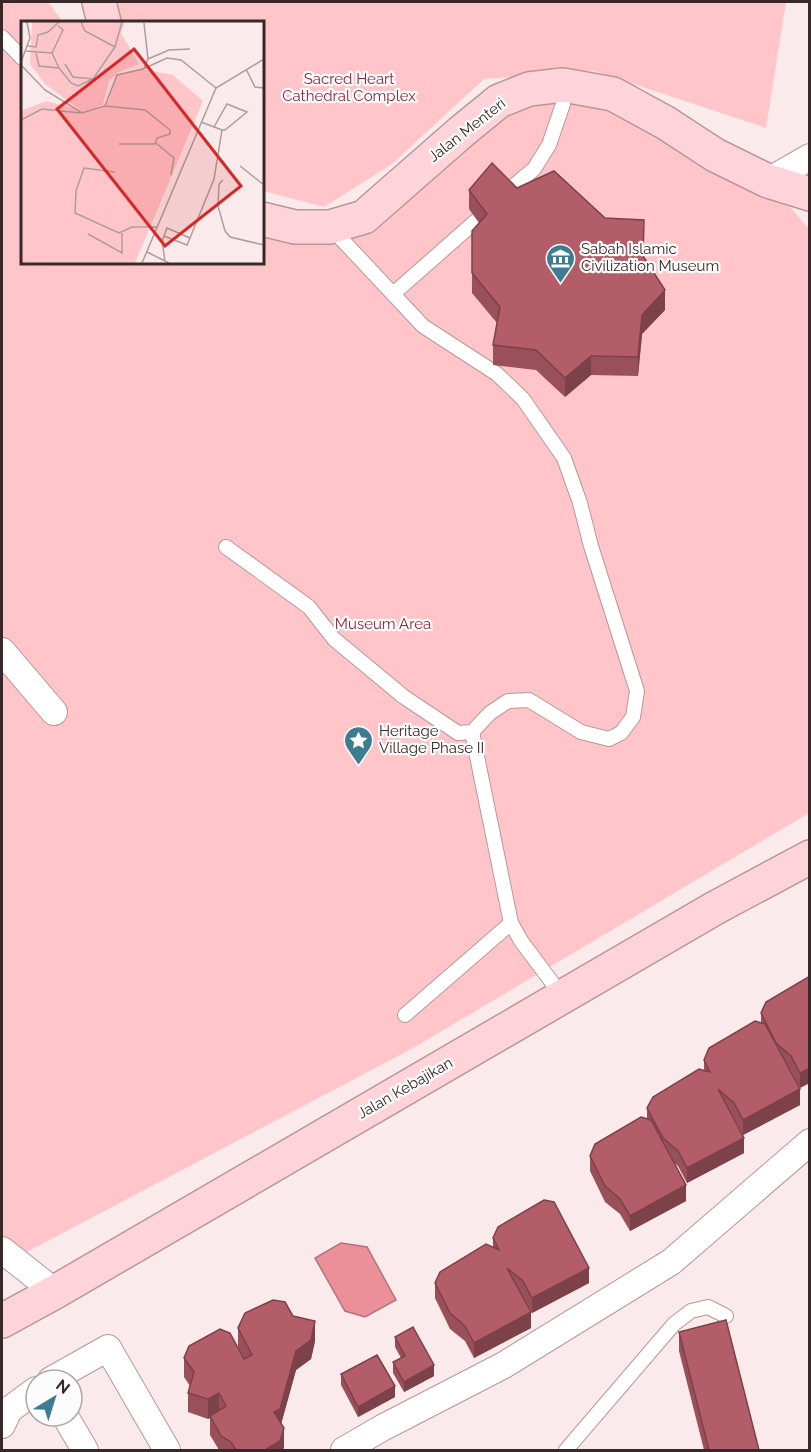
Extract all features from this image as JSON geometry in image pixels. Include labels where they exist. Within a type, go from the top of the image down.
[{"type":"street","points":[[99,2],[104,21]]},
{"type":"street","name":"Jalan Menteri","points":[[264,219],[295,226],[330,227],[364,217],[460,132],[499,101],[530,89],[563,85],[614,94],[666,123],[715,155],[768,181],[810,194]]},
{"type":"street","points":[[768,181],[810,157]]},
{"type":"street","points":[[2,651],[54,712]]},
{"type":"street","name":"Jalan Kebajikan","points":[[2,1321],[55,1293],[715,908],[810,857]]},
{"type":"street","points":[[344,1450],[504,1365],[671,1262],[810,1142]]},
{"type":"street","points":[[2,1250],[55,1293]]},
{"type":"street","points":[[72,1368],[108,1348],[167,1450]]},
{"type":"street","points":[[2,1425],[9,1410],[24,1399]]},
{"type":"street","points":[[72,1428],[85,1450]]},
{"type":"lane","points":[[2,37],[21,57]]},
{"type":"lane","points":[[504,194],[534,169],[549,145],[563,104],[563,85]]},
{"type":"lane","points":[[393,294],[477,220]]},
{"type":"lane","points":[[226,547],[309,607],[334,639],[404,697],[458,733],[472,732],[490,713],[508,701],[529,700],[581,732],[609,739],[621,733],[633,717],[637,691],[591,546],[580,503],[564,458],[523,399],[497,374],[423,326],[330,227]]},
{"type":"lane","points":[[472,732],[511,923],[521,941],[563,996]]},
{"type":"lane","points":[[405,1015],[511,923]]},
{"type":"lane","points":[[566,1450],[674,1324],[691,1311],[708,1306],[726,1316]]},
{"type":"green space","name":"Museum Area","points":[[2,2],[48,2],[62,21],[21,21],[21,264],[264,264],[264,208],[330,227],[461,132],[563,85],[768,181],[809,229],[809,813],[415,1047],[2,1265]]},
{"type":"green space","name":"Sacred Heart Cathedral Complex","points":[[114,2],[786,2],[766,128],[594,71],[484,79],[392,164],[324,207],[264,191],[264,21],[121,21]]},
{"type":"shaded area","points":[[341,1243],[367,1247],[396,1300],[365,1317],[345,1311],[315,1258]]},
{"type":"building","name":"Sabah Islamic Civilization Museum","points":[[492,163],[517,188],[554,171],[605,218],[644,220],[643,256],[665,290],[642,315],[638,357],[591,356],[565,378],[536,350],[493,345],[500,307],[472,273],[472,231],[487,214],[469,190]]},
{"type":"building","points":[[810,976],[810,1068],[800,1073],[791,1056],[776,1043],[761,1013],[766,1002]]},
{"type":"building","points":[[755,1021],[765,1024],[800,1089],[743,1120],[734,1103],[718,1089],[744,1138],[687,1168],[678,1151],[663,1138],[647,1108],[653,1097],[699,1069],[710,1072],[704,1060],[709,1048]]},
{"type":"building","points":[[641,1117],[651,1120],[686,1185],[630,1216],[620,1199],[605,1186],[590,1156],[595,1144]]},
{"type":"building","points":[[544,1200],[554,1202],[589,1268],[532,1298],[523,1281],[507,1268],[531,1312],[474,1343],[465,1326],[450,1313],[435,1283],[440,1272],[486,1244],[499,1250],[493,1238],[498,1227]]},
{"type":"building","points":[[273,1300],[285,1302],[293,1316],[315,1321],[311,1340],[296,1351],[280,1409],[274,1412],[284,1428],[280,1441],[265,1450],[236,1450],[231,1442],[221,1436],[210,1416],[226,1406],[219,1393],[208,1399],[188,1393],[194,1372],[184,1358],[189,1346],[220,1329],[230,1333],[244,1359],[252,1355],[238,1328],[245,1313]]},
{"type":"building","points":[[726,1320],[759,1450],[709,1450],[679,1332]]},
{"type":"building","points":[[413,1327],[434,1365],[404,1382],[393,1362],[405,1356],[395,1337]]},
{"type":"building","points":[[377,1355],[395,1386],[358,1407],[341,1374]]},
{"type":"place","name":"Sabah Islamic Civilization Museum","points":[[560,284]]},
{"type":"place","name":"Heritage Village Phase II","points":[[358,766]]}]
